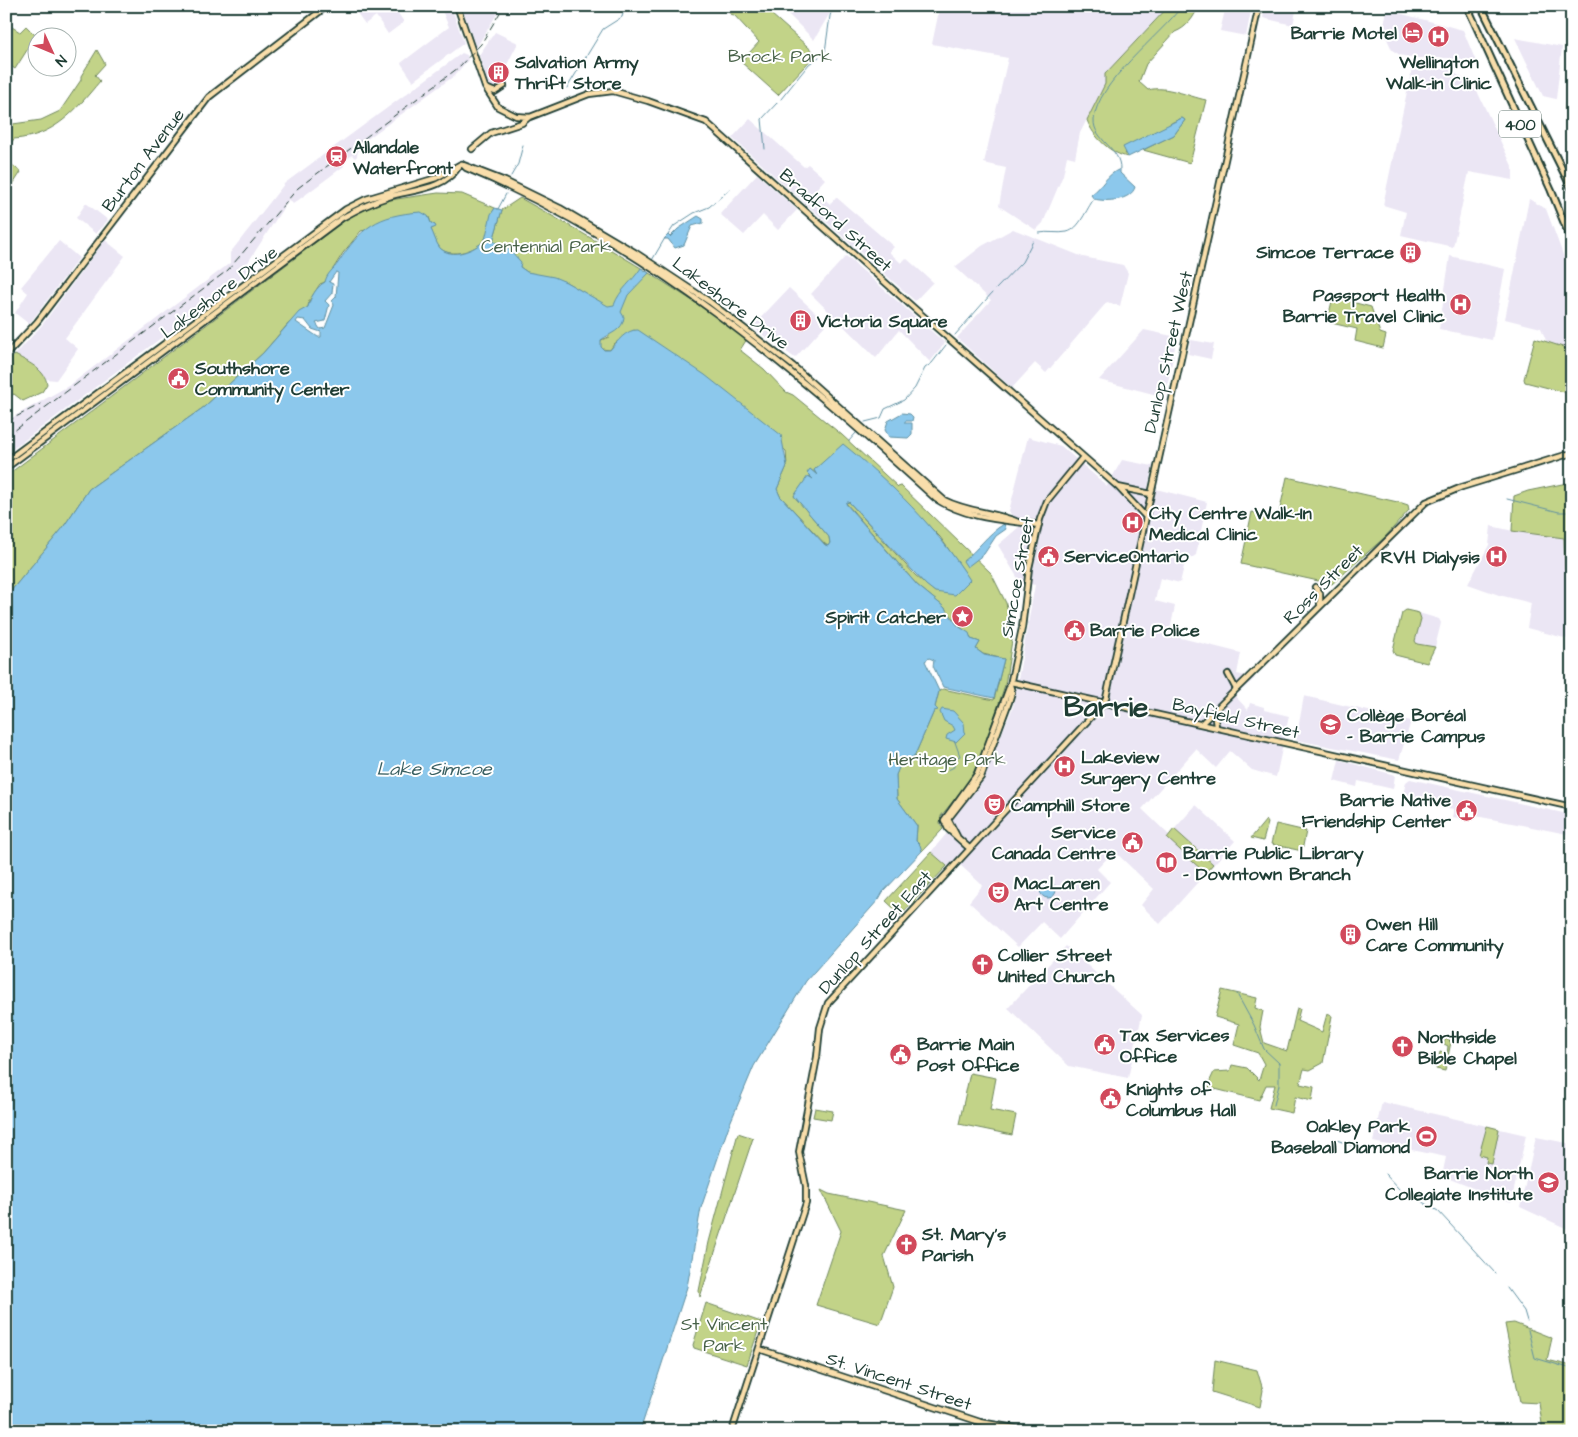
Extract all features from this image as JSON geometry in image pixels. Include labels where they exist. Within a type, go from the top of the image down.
[{"type":"highway","name":"400","points":[[1467,6],[1551,190],[1572,242]]},
{"type":"highway","name":"400","points":[[1481,6],[1572,189]]},
{"type":"main road","name":"Burton Avenue","points":[[6,355],[37,322],[209,97],[327,6]]},
{"type":"main road","points":[[456,6],[484,87],[494,104],[510,113],[530,117]]},
{"type":"main road","name":"Dunlop Street West","points":[[1104,704],[1259,6]]},
{"type":"main road","points":[[484,87],[493,92],[504,86]]},
{"type":"main road","name":"Bradford Street","points":[[472,149],[491,133],[522,123],[530,117],[589,94],[613,91],[648,100],[706,122],[915,310],[1118,487],[1146,517]]},
{"type":"main road","points":[[461,164],[476,173],[506,183]]},
{"type":"main road","points":[[461,164],[506,183]]},
{"type":"main road","name":"Lakeshore Drive","points":[[6,461],[346,209],[366,199],[436,178],[461,164]]},
{"type":"main road","name":"Lakeshore Drive","points":[[6,468],[342,218],[389,197],[411,193],[439,184],[456,172],[461,164]]},
{"type":"main road","name":"Lakeshore Drive","points":[[506,183],[646,261],[752,333],[874,437],[934,492],[954,507]]},
{"type":"main road","points":[[654,266],[711,307],[756,343],[836,410],[929,493],[954,507],[1039,525]]},
{"type":"main road","name":"Ross Street","points":[[1202,723],[1418,508],[1435,497],[1572,453]]},
{"type":"main road","name":"Simcoe Street","points":[[969,848],[946,826],[945,817],[978,774],[1011,683],[1022,628],[1029,568],[1047,501],[1083,457]]},
{"type":"main road","points":[[1118,487],[1151,494]]},
{"type":"main road","points":[[1315,587],[1320,596],[1320,606]]},
{"type":"main road","points":[[1228,674],[1236,689]]},
{"type":"main road","name":"Bayfield Street","points":[[1011,683],[1216,726],[1572,807]]},
{"type":"main road","name":"Dunlop Street East","points":[[732,1431],[806,1203],[806,1186],[799,1152],[817,1058],[820,1028],[826,1006],[838,990],[1104,704]]},
{"type":"main road","points":[[1214,710],[1216,726]]},
{"type":"main road","name":"St. Vincent Street","points":[[759,1349],[980,1422],[1032,1431]]},
{"type":"shaded area","points":[[352,6],[393,6],[404,22],[388,34],[376,16],[365,24]]},
{"type":"shaded area","points":[[440,6],[451,6],[464,43],[413,81],[401,63],[449,27]]},
{"type":"shaded area","points":[[462,6],[502,6],[476,48]]},
{"type":"shaded area","points":[[774,6],[834,6],[814,40],[787,13]]},
{"type":"shaded area","points":[[940,6],[1169,6],[1105,74],[1105,84],[1080,133],[1075,158],[1067,156],[1063,175],[1043,223],[1036,230],[999,206],[1006,168],[984,163],[1008,58],[932,44]]},
{"type":"shaded area","points":[[1226,6],[1252,6],[1246,36],[1220,31]]},
{"type":"shaded area","points":[[1265,6],[1297,6],[1293,25],[1263,18]]},
{"type":"shaded area","points":[[1387,10],[1463,30],[1477,64],[1447,58],[1412,58],[1400,55],[1392,50],[1383,30]]},
{"type":"shaded area","points":[[495,32],[518,43],[495,88],[489,86],[479,55]]},
{"type":"shaded area","points":[[1515,38],[1562,47],[1556,99],[1543,96]]},
{"type":"shaded area","points":[[462,53],[467,55],[468,60],[454,76],[359,145],[355,158],[352,155],[343,163],[344,166],[293,204],[289,199],[245,267],[248,273],[6,454],[6,421],[70,385],[230,263],[230,253],[285,183]]},
{"type":"shaded area","points":[[1412,68],[1448,69],[1469,82],[1478,93],[1513,168],[1513,180],[1469,172],[1453,247],[1401,235],[1406,212],[1383,205]]},
{"type":"shaded area","points":[[750,119],[804,167],[808,164],[825,179],[815,190],[830,204],[836,197],[894,247],[889,252],[901,263],[906,258],[933,282],[915,301],[732,138]]},
{"type":"shaded area","points":[[757,174],[797,210],[778,230],[763,215],[744,235],[720,214]]},
{"type":"shaded area","points":[[1529,199],[1546,209],[1572,279],[1572,350],[1547,343],[1541,328],[1505,319]]},
{"type":"shaded area","points":[[86,203],[108,220],[96,234],[76,218]]},
{"type":"shaded area","points":[[1013,229],[1083,257],[1123,265],[1128,273],[1120,306],[1107,302],[1046,373],[1035,363],[1012,388],[957,338],[991,300],[955,267],[982,246]]},
{"type":"shaded area","points":[[105,240],[125,256],[65,338],[78,349],[56,380],[46,379],[34,366],[15,355],[42,325]]},
{"type":"shaded area","points":[[59,241],[79,258],[29,324],[15,313],[28,293],[21,287]]},
{"type":"shaded area","points":[[846,256],[945,343],[930,362],[899,330],[876,358],[811,294]]},
{"type":"shaded area","points":[[1450,256],[1505,269],[1492,340],[1439,329]]},
{"type":"shaded area","points":[[789,288],[827,323],[795,358],[752,327]]},
{"type":"shaded area","points":[[1144,330],[1177,337],[1165,397],[1099,380]]},
{"type":"shaded area","points":[[1191,340],[1214,344],[1211,359],[1188,354]]},
{"type":"shaded area","points":[[1028,437],[1061,446],[1107,486],[1122,460],[1153,466],[1148,487],[1207,502],[1196,555],[1185,562],[1180,583],[1160,578],[1155,601],[1175,606],[1169,635],[1241,653],[1237,674],[1255,678],[1235,696],[1248,710],[1250,703],[1264,707],[1264,710],[1289,716],[1276,777],[1252,770],[1230,751],[1216,768],[1196,749],[1142,809],[1169,835],[1196,805],[1235,841],[1160,924],[1141,905],[1154,889],[1114,851],[1097,869],[1110,882],[1060,939],[1042,922],[1018,947],[969,902],[982,886],[980,883],[959,864],[947,866],[931,852],[947,833],[950,819],[973,794],[984,776],[1013,707],[1035,585],[1020,582],[998,545],[1019,527],[1009,511]]},
{"type":"shaded area","points":[[1491,526],[1564,538],[1565,570],[1572,568],[1572,640],[1527,628],[1531,603],[1499,595],[1468,584],[1489,545]]},
{"type":"shaded area","points":[[1419,613],[1439,619],[1441,623],[1435,647],[1417,644],[1415,641],[1421,619]]},
{"type":"shaded area","points":[[1304,696],[1411,721],[1399,760],[1296,740]]},
{"type":"shaded area","points":[[1339,760],[1395,775],[1393,789],[1358,781],[1357,787],[1334,781]]},
{"type":"shaded area","points":[[1410,779],[1572,815],[1572,835],[1476,816],[1474,820],[1452,817],[1454,809],[1410,802],[1411,797],[1403,795],[1406,782]]},
{"type":"shaded area","points":[[1066,946],[1142,1015],[1128,1078],[1069,1066],[1008,1008]]},
{"type":"shaded area","points":[[1382,1102],[1526,1135],[1511,1203],[1442,1176],[1446,1157],[1373,1142]]},
{"type":"shaded area","name":"Barrie North Collegiate Institute","points":[[1536,1137],[1572,1144],[1572,1231],[1520,1207]]},
{"type":"green space","name":"Brock Park","points":[[731,6],[762,6],[816,54],[778,95],[741,62],[759,42],[734,15],[730,14]]},
{"type":"green space","points":[[1169,6],[1198,6],[1190,22],[1175,32],[1146,64],[1139,82],[1148,90],[1169,90],[1206,100],[1190,163],[1143,150],[1174,135],[1185,120],[1182,118],[1125,153],[1128,157],[1115,152],[1103,144],[1087,120],[1105,84],[1105,74]]},
{"type":"green space","points":[[7,24],[20,32],[26,26],[28,28],[28,49],[15,69],[6,63]]},
{"type":"green space","points":[[97,50],[105,64],[95,75],[100,81],[73,112],[53,127],[41,133],[14,139],[6,149],[6,125],[41,120],[60,111],[81,80],[81,76]]},
{"type":"green space","points":[[1572,87],[1572,130],[1568,129],[1565,119],[1565,102]]},
{"type":"green space","points":[[6,160],[21,172],[6,195]]},
{"type":"green space","points":[[438,193],[462,194],[495,208],[488,233],[483,242],[464,252],[450,253],[444,251],[435,240],[431,229],[435,225],[431,223],[429,217],[361,231],[343,253],[325,282],[320,284],[309,301],[308,307],[288,324],[263,353],[204,407],[89,489],[62,529],[6,597],[6,476],[348,218],[383,201]]},
{"type":"green space","name":"Centennial Park","points":[[520,198],[636,265],[720,319],[747,339],[740,350],[764,369],[786,392],[793,395],[842,435],[898,487],[901,486],[991,573],[1006,603],[1013,634],[1005,685],[981,757],[969,781],[941,816],[940,823],[943,829],[922,851],[916,841],[917,826],[897,799],[896,775],[899,766],[904,761],[914,757],[934,711],[937,710],[935,707],[939,691],[943,689],[994,700],[1004,659],[983,654],[976,649],[980,642],[971,639],[944,607],[917,585],[846,503],[849,502],[915,575],[935,592],[965,573],[940,537],[883,480],[831,456],[814,470],[817,475],[810,469],[814,479],[809,476],[794,496],[829,537],[830,543],[828,546],[825,544],[780,496],[777,489],[787,466],[786,451],[634,330],[614,344],[610,350],[602,349],[600,345],[601,340],[609,337],[603,304],[566,282],[527,272],[520,267],[519,260],[493,241],[502,210]]},
{"type":"green space","points":[[1333,297],[1371,307],[1380,333],[1386,335],[1383,348],[1355,341],[1357,329],[1327,322]]},
{"type":"green space","points":[[1535,338],[1572,350],[1572,394],[1525,382],[1524,379]]},
{"type":"green space","points":[[15,355],[39,370],[46,379],[47,384],[42,392],[23,401],[14,394],[6,398],[6,362]]},
{"type":"green space","points":[[1287,477],[1402,503],[1408,505],[1409,510],[1385,537],[1332,584],[1241,564],[1252,512],[1278,518]]},
{"type":"green space","points":[[1572,482],[1572,568],[1565,570],[1564,538],[1512,531],[1514,496],[1528,491]]},
{"type":"green space","points":[[1406,610],[1419,613],[1421,619],[1415,641],[1417,644],[1435,647],[1427,663],[1395,655],[1393,650],[1402,613]]},
{"type":"green space","points":[[1266,820],[1268,823],[1263,841],[1251,838]]},
{"type":"green space","points":[[1276,824],[1306,831],[1302,851],[1271,844]]},
{"type":"green space","points":[[1174,829],[1213,864],[1205,873],[1167,838]]},
{"type":"green space","points":[[931,852],[947,866],[901,915],[886,901]]},
{"type":"green space","points":[[1222,990],[1257,998],[1255,1008],[1263,1011],[1260,1027],[1264,1043],[1287,1051],[1297,1008],[1300,1009],[1297,1021],[1322,1032],[1327,1014],[1332,1016],[1323,1063],[1310,1070],[1304,1069],[1300,1084],[1314,1087],[1312,1101],[1295,1097],[1292,1113],[1269,1108],[1275,1085],[1266,1085],[1259,1100],[1207,1087],[1214,1072],[1230,1071],[1232,1065],[1247,1068],[1259,1080],[1264,1064],[1258,1053],[1234,1045],[1239,1024],[1215,1017]]},
{"type":"green space","points":[[1445,1038],[1452,1040],[1449,1041],[1451,1042],[1445,1071],[1436,1069],[1440,1052],[1447,1054],[1448,1046],[1444,1044]]},
{"type":"green space","points":[[970,1073],[996,1078],[990,1110],[1016,1115],[1012,1135],[959,1124]]},
{"type":"green space","points":[[815,1108],[833,1111],[831,1120],[813,1117]]},
{"type":"green space","points":[[1487,1126],[1499,1129],[1492,1164],[1486,1163],[1487,1157],[1479,1155]]},
{"type":"green space","points":[[738,1133],[753,1138],[700,1297],[699,1291],[709,1242]]},
{"type":"green space","points":[[821,1190],[829,1194],[906,1210],[884,1256],[893,1287],[880,1324],[816,1305],[841,1231]]},
{"type":"green space","name":"St Vincent Park","points":[[706,1303],[761,1322],[747,1365],[694,1348],[693,1345]]},
{"type":"green space","points":[[1514,1323],[1552,1338],[1547,1360],[1572,1366],[1572,1430],[1564,1428],[1564,1431],[1541,1431],[1539,1403],[1520,1402],[1505,1324]]},
{"type":"green space","points":[[1215,1360],[1257,1370],[1263,1390],[1260,1407],[1212,1392]]},
{"type":"water","points":[[1182,118],[1185,120],[1174,135],[1128,157],[1123,147]]},
{"type":"water","points":[[1120,169],[1120,173],[1135,187],[1133,192],[1123,198],[1094,199],[1091,195],[1111,174]]},
{"type":"water","name":"Lake Simcoe","points":[[495,208],[502,210],[493,241],[509,249],[521,262],[520,267],[527,272],[554,277],[566,282],[608,306],[614,305],[619,294],[641,268],[649,273],[628,295],[621,312],[624,317],[621,326],[601,340],[601,347],[604,350],[610,350],[626,334],[638,330],[705,375],[781,435],[787,466],[777,489],[780,496],[825,545],[828,546],[830,543],[829,537],[794,496],[808,476],[813,479],[807,473],[810,469],[817,475],[814,470],[843,444],[895,490],[943,542],[970,580],[955,595],[935,592],[926,585],[849,502],[846,504],[917,585],[944,607],[958,626],[969,633],[971,639],[980,642],[976,649],[984,655],[1004,659],[994,698],[943,687],[933,666],[934,660],[929,658],[925,661],[939,691],[935,707],[938,710],[934,711],[914,757],[901,763],[896,775],[897,799],[917,826],[916,841],[922,851],[883,892],[879,899],[806,981],[754,1066],[728,1128],[701,1208],[687,1287],[640,1431],[6,1431],[6,597],[62,529],[89,489],[204,407],[263,353],[299,312],[308,307],[317,289],[325,282],[354,240],[363,232],[381,220],[393,216],[421,212],[428,216],[431,223],[435,225],[436,227],[431,229],[440,248],[445,252],[457,253],[470,250],[485,240],[491,214]],"holes":[[[336,272],[338,273],[336,297],[332,301],[334,305],[325,328],[320,329],[316,323],[325,321],[329,305],[325,301],[332,293],[333,284],[329,282]],[[298,319],[305,320],[312,329],[321,332],[321,337],[318,337],[296,322]]]},
{"type":"water","points":[[698,216],[703,219],[703,223],[692,226],[684,245],[675,248],[668,239],[664,239],[668,235],[670,237],[678,229]]},
{"type":"water","points":[[902,413],[910,414],[913,417],[912,421],[905,421],[905,423],[912,423],[912,434],[908,438],[889,437],[885,430],[888,421]]},
{"type":"water","points":[[1004,524],[1006,529],[996,536],[984,554],[967,567],[963,561]]},
{"type":"water","points":[[942,709],[953,711],[964,723],[965,733],[956,742],[946,739],[947,735],[955,730],[953,726],[944,721],[940,712]]},
{"type":"water","points":[[1048,882],[1056,890],[1048,898],[1040,890]]},
{"type":"waterway","points":[[567,88],[603,29],[622,17],[625,6]]},
{"type":"waterway","points":[[825,52],[833,6]]},
{"type":"waterway","points":[[1120,169],[1116,155],[1102,139],[1095,127],[1094,120],[1097,106],[1130,60],[1182,6]]},
{"type":"waterway","points":[[781,99],[809,64],[819,57]]},
{"type":"waterway","points":[[765,149],[762,119],[777,103]]},
{"type":"waterway","points":[[511,176],[518,164],[523,145]]},
{"type":"waterway","points":[[668,235],[674,226],[694,213],[709,207],[730,189]]},
{"type":"waterway","points":[[498,209],[506,194]]},
{"type":"waterway","points":[[1039,233],[1064,233],[1072,230],[1079,223],[1094,199]]},
{"type":"waterway","points":[[651,262],[665,238]]},
{"type":"waterway","points":[[996,289],[1022,262],[1033,241]]},
{"type":"waterway","points":[[955,335],[992,293]]},
{"type":"waterway","points":[[865,422],[881,418],[885,409],[904,400],[915,388],[925,368],[932,363],[946,345]]},
{"type":"waterway","points":[[849,441],[856,433]]},
{"type":"waterway","points":[[1507,499],[1559,512],[1572,512]]},
{"type":"waterway","points":[[948,770],[954,767],[954,759],[960,756],[955,742]]},
{"type":"waterway","points":[[1237,994],[1254,1025],[1264,1049],[1279,1063],[1279,1085],[1274,1105]]},
{"type":"waterway","points":[[1334,1139],[1364,1150]]},
{"type":"waterway","points":[[1385,1174],[1399,1189]]},
{"type":"waterway","points":[[1410,1195],[1438,1211],[1495,1273]]},
{"type":"waterway","points":[[1507,1288],[1524,1311],[1527,1321]]},
{"type":"waterway","points":[[1528,1330],[1535,1358],[1572,1369]]},
{"type":"railway","points":[[6,437],[228,270],[298,188],[458,68],[481,44],[504,6]]},
{"type":"railway","points":[[6,422],[41,404]]},
{"type":"place","name":"Barrie Motel","points":[[1413,33]]},
{"type":"place","name":"Wellington Walk-in Clinic","points":[[1439,37]]},
{"type":"place","name":"Salvation Army Thrift Store","points":[[499,72]]},
{"type":"place","name":"Allandale Waterfront","points":[[337,157]]},
{"type":"place","name":"Simcoe Terrace","points":[[1410,252]]},
{"type":"place","name":"Passport Health Barrie Travel Clinic","points":[[1461,305]]},
{"type":"place","name":"Victoria Square","points":[[801,321]]},
{"type":"place","name":"Southshore Community Center","points":[[179,378]]},
{"type":"place","name":"City Centre Walk-In Medical Clinic","points":[[1133,523]]},
{"type":"place","name":"ServiceOntario","points":[[1048,556]]},
{"type":"place","name":"RVH Dialysis","points":[[1496,557]]},
{"type":"place","name":"Spirit Catcher","points":[[962,617]]},
{"type":"place","name":"Barrie Police","points":[[1074,630]]},
{"type":"place","name":"Collège Boréal - Barrie Campus","points":[[1331,725]]},
{"type":"place","name":"Lakeview Surgery Centre","points":[[1065,767]]},
{"type":"place","name":"Camphill Store","points":[[995,805]]},
{"type":"place","name":"Barrie Native Friendship Center","points":[[1467,810]]},
{"type":"place","name":"Service Canada Centre","points":[[1132,842]]},
{"type":"place","name":"Barrie Public Library - Downtown Branch","points":[[1167,863]]},
{"type":"place","name":"MacLaren Art Centre","points":[[998,893]]},
{"type":"place","name":"Owen Hill Care Community","points":[[1350,934]]},
{"type":"place","name":"Collier Street United Church","points":[[982,965]]},
{"type":"place","name":"Tax Services Office","points":[[1104,1045]]},
{"type":"place","name":"Northside Bible Chapel","points":[[1402,1047]]},
{"type":"place","name":"Barrie Main Post Office","points":[[901,1054]]},
{"type":"place","name":"Knights of Columbus Hall","points":[[1110,1099]]},
{"type":"place","name":"Oakley Park Baseball Diamond","points":[[1426,1136]]},
{"type":"place","name":"Barrie North Collegiate Institute","points":[[1549,1183]]},
{"type":"place","name":"St. Mary's Parish","points":[[906,1244]]},
{"type":"district","name":"Barrie","points":[[1106,706]]},
{"type":"park label","name":"Heritage Park","points":[[947,759]]}]
